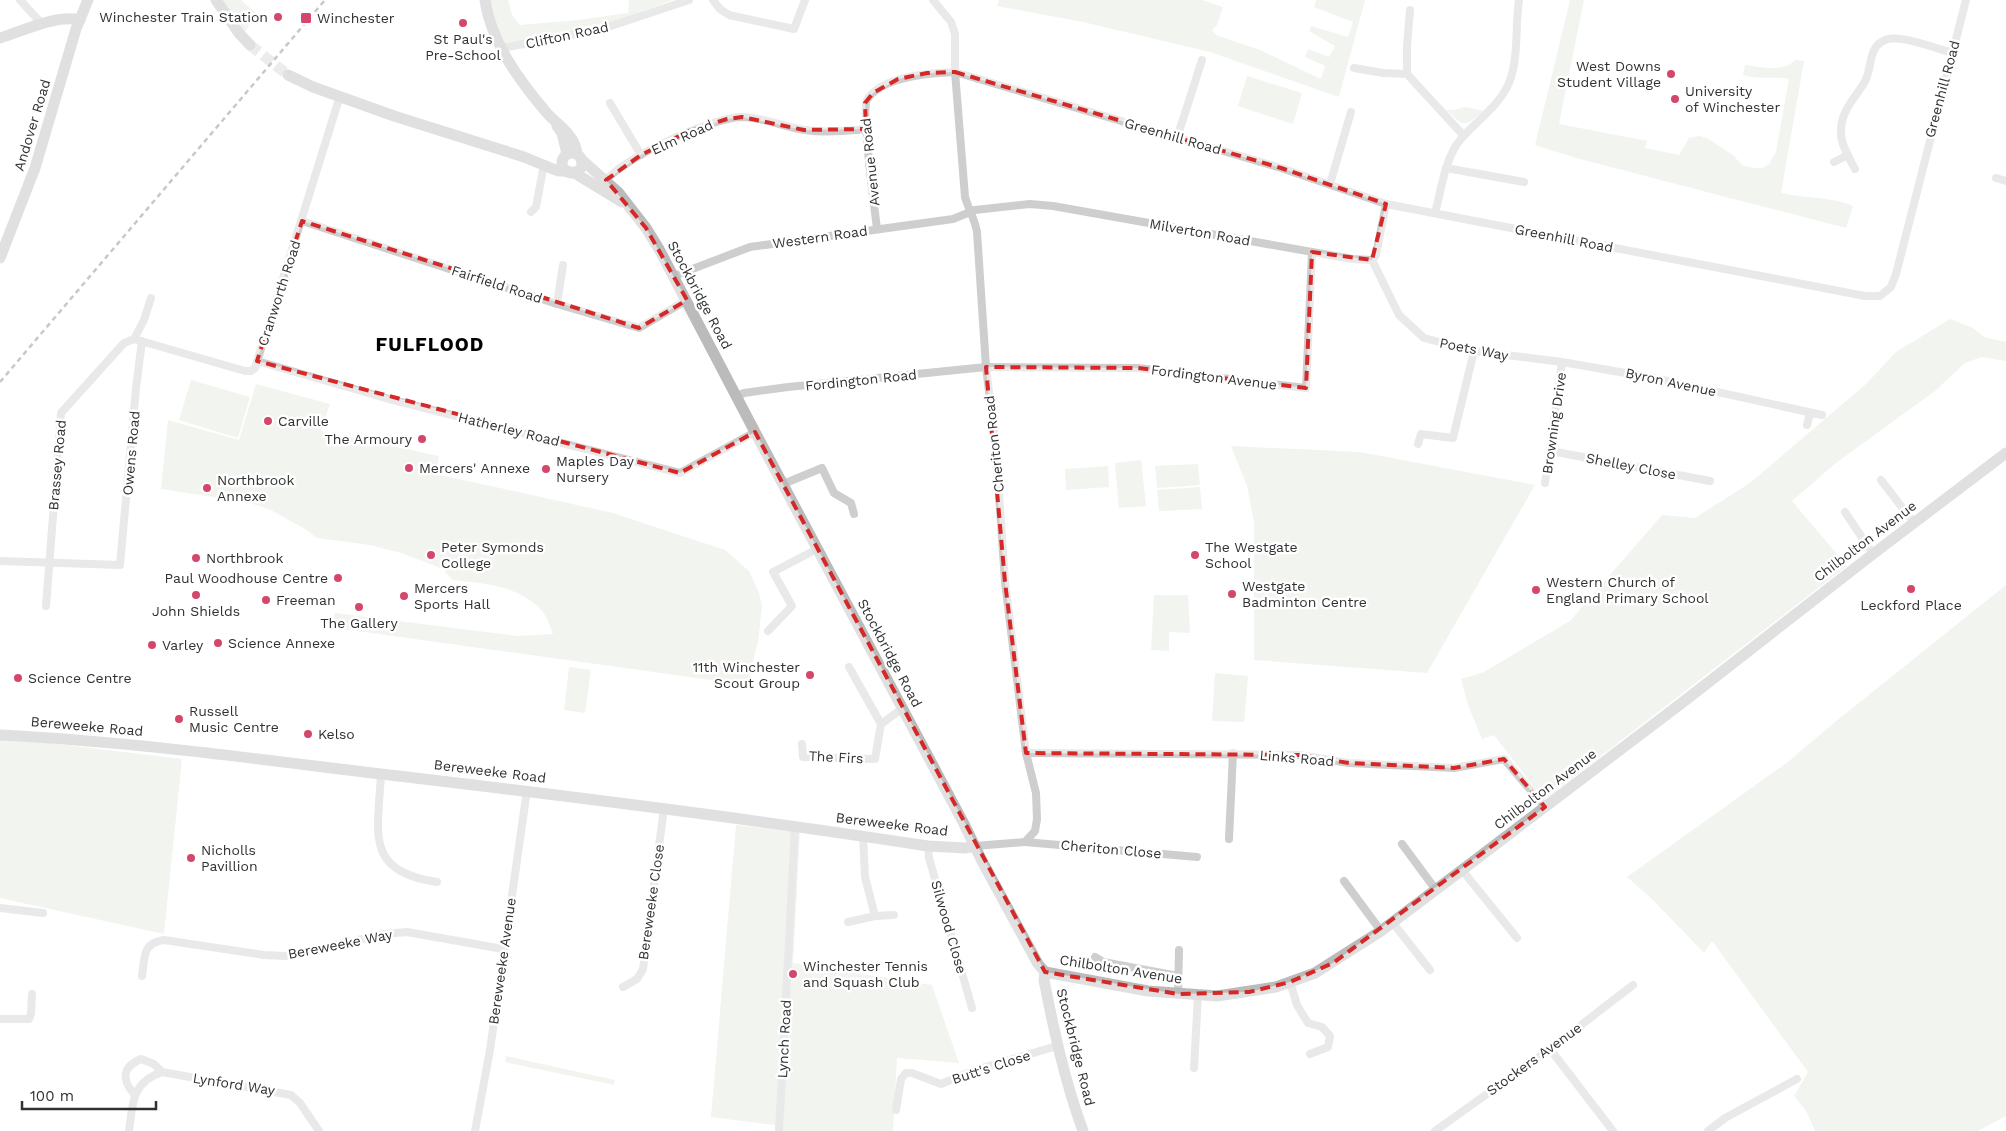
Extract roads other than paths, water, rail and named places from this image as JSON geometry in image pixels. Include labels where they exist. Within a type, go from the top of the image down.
[{"type":"main road","name":"Andover Road","points":[[0,258],[36,168],[80,20],[88,0]]},
{"type":"main road","points":[[216,0],[238,32],[250,45]]},
{"type":"main road","points":[[485,0],[502,48],[515,72],[574,141],[572,157],[563,168],[570,172],[580,168],[572,157]]},
{"type":"main road","points":[[0,38],[59,19],[73,18],[80,20]]},
{"type":"main road","name":"Stockbridge Road","points":[[288,75],[313,87],[431,128],[603,184]]},
{"type":"main road","points":[[544,164],[553,164],[572,157]]},
{"type":"main road","name":"Stockbridge Road","points":[[572,157],[628,206],[650,234],[687,300],[754,432],[903,708],[1027,944],[1045,972],[1044,980],[1058,1046],[1073,1104],[1083,1131]]},
{"type":"main road","name":"Chilbolton Avenue","points":[[1045,972],[1110,985],[1178,994],[1217,996],[1250,992],[1290,982],[1315,973],[1393,923],[2006,453]]},
{"type":"main road","name":"Bereweeke Road","points":[[0,734],[74,739],[528,790],[928,846],[965,848],[975,846]]},
{"type":"street","points":[[20,0],[42,24]]},
{"type":"street","name":"Clifton Road","points":[[502,48],[599,30],[689,0]]},
{"type":"street","points":[[713,0],[728,15],[794,29],[805,0]]},
{"type":"street","name":"Cheriton Road","points":[[933,0],[951,22],[955,34],[955,72],[965,197],[969,211],[975,220],[977,232],[986,368],[996,450],[1005,582],[1026,753],[1036,793],[1037,819],[1035,831],[1025,842]]},
{"type":"street","points":[[1436,213],[1446,168],[1457,145],[1493,108],[1510,82],[1516,47],[1516,21],[1519,0]]},
{"type":"street","name":"Greenhill Road","points":[[955,72],[1330,184],[1386,204],[1865,296],[1880,296],[1891,286],[1896,274],[1966,0]]},
{"type":"street","points":[[1410,10],[1407,45],[1408,74],[1464,136]]},
{"type":"street","points":[[1855,169],[1841,135],[1841,127],[1848,104],[1864,83],[1877,45],[1884,40],[1898,38],[1952,53]]},
{"type":"street","points":[[1177,138],[1202,60]]},
{"type":"street","points":[[1354,68],[1383,73],[1408,74]]},
{"type":"street","name":"Avenue Road","points":[[877,229],[865,103],[873,93],[898,80],[927,73],[955,72]]},
{"type":"street","name":"Cranworth Road","points":[[138,340],[244,371],[251,371],[255,368],[340,96]]},
{"type":"street","points":[[610,103],[641,155]]},
{"type":"street","points":[[1330,184],[1351,112]]},
{"type":"street","name":"Elm Road","points":[[603,184],[618,169],[641,155],[689,131],[727,119],[742,117],[804,130],[835,132],[866,129]]},
{"type":"street","points":[[1834,162],[1848,155]]},
{"type":"street","points":[[531,212],[536,207],[544,164]]},
{"type":"street","points":[[1446,168],[1524,182]]},
{"type":"street","points":[[1996,178],[2006,181]]},
{"type":"street","name":"Milverton Road","points":[[969,211],[1043,204],[1352,259],[1372,260]]},
{"type":"street","points":[[1372,260],[1376,256],[1386,204]]},
{"type":"street","name":"Western Road","points":[[674,276],[750,247],[953,219],[969,211]]},
{"type":"street","name":"Fairfield Road","points":[[302,221],[557,304],[639,328],[687,300]]},
{"type":"street","name":"Fordington Avenue","points":[[986,368],[1138,368],[1306,388],[1312,252]]},
{"type":"street","name":"Poets Way","points":[[1372,260],[1399,315],[1424,338],[1474,351],[1530,358]]},
{"type":"street","points":[[557,304],[563,266]]},
{"type":"street","name":"Brassey Road","points":[[46,606],[62,413],[124,343],[138,340],[151,298]]},
{"type":"street","name":"Owens Road","points":[[49,562],[120,565],[136,388],[138,340]]},
{"type":"street","points":[[1418,444],[1421,434],[1453,438],[1474,351]]},
{"type":"street","name":"Byron Avenue","points":[[1530,358],[1654,378],[1822,415]]},
{"type":"street","name":"Hatherley Road","points":[[257,361],[389,399],[680,473],[754,432]]},
{"type":"street","name":"Browning Drive","points":[[1545,483],[1562,362]]},
{"type":"street","name":"Fordington Road","points":[[737,396],[744,393],[779,388],[986,368]]},
{"type":"street","points":[[1807,425],[1810,413]]},
{"type":"street","name":"Shelley Close","points":[[1551,451],[1710,481]]},
{"type":"street","points":[[783,484],[822,468],[834,493],[851,503],[854,514]]},
{"type":"street","points":[[1881,480],[1914,523]]},
{"type":"street","points":[[1845,512],[1873,554]]},
{"type":"street","points":[[768,631],[792,606],[774,572],[817,549]]},
{"type":"street","points":[[0,561],[49,562]]},
{"type":"street","points":[[849,667],[881,724],[903,708]]},
{"type":"street","name":"The Firs","points":[[802,744],[803,757],[875,759],[881,724]]},
{"type":"street","name":"Links Road","points":[[1026,753],[1232,753],[1299,755],[1350,763],[1454,768],[1504,759],[1546,807]]},
{"type":"street","points":[[1229,838],[1232,753]]},
{"type":"street","points":[[381,774],[378,844],[384,855],[401,873],[416,879],[438,882]]},
{"type":"street","name":"Bereweeke Avenue","points":[[475,1131],[490,1050],[503,948],[528,790]]},
{"type":"street","name":"Bereweeke Close","points":[[623,986],[637,979],[643,969],[664,808]]},
{"type":"street","name":"Lynch Road","points":[[779,1131],[795,826]]},
{"type":"street","points":[[863,836],[864,877],[875,916]]},
{"type":"street","points":[[975,846],[1025,842]]},
{"type":"street","name":"Cheriton Close","points":[[1025,842],[1197,857]]},
{"type":"street","points":[[1402,844],[1436,890]]},
{"type":"street","name":"Silwood Close","points":[[928,846],[929,858],[972,1008]]},
{"type":"street","points":[[1462,870],[1517,938]]},
{"type":"street","points":[[1344,881],[1381,931]]},
{"type":"street","points":[[0,908],[43,913]]},
{"type":"street","points":[[848,922],[875,916],[894,915]]},
{"type":"street","points":[[1393,923],[1430,970]]},
{"type":"street","name":"Bereweeke Way","points":[[142,976],[147,948],[152,941],[164,940],[264,955],[285,956],[385,934],[407,932],[503,948]]},
{"type":"street","points":[[1178,994],[1180,950]]},
{"type":"street","points":[[1095,957],[1103,962],[1178,976]]},
{"type":"street","points":[[1290,982],[1297,1005],[1308,1023],[1322,1026],[1330,1036],[1328,1047],[1310,1054]]},
{"type":"street","name":"Stockers Avenue","points":[[1435,1131],[1550,1049],[1633,985]]},
{"type":"street","points":[[0,1019],[29,1018],[32,1014],[32,994]]},
{"type":"street","points":[[1194,1068],[1198,995]]},
{"type":"street","name":"Butt's Close","points":[[896,1110],[901,1079],[906,1073],[912,1073],[940,1084],[974,1070],[1058,1046]]},
{"type":"street","points":[[1550,1049],[1613,1131]]},
{"type":"street","name":"Lynford Way","points":[[129,1131],[134,1095],[126,1082],[126,1072],[129,1067],[141,1060],[154,1064],[162,1072],[291,1095],[300,1103],[319,1131]]},
{"type":"street","points":[[134,1095],[146,1079],[162,1072]]},
{"type":"street","points":[[1708,1131],[1725,1118],[1797,1079]]},
{"type":"tunnel","points":[[250,45],[288,75]]},
{"type":"railway","points":[[0,382],[325,0]]},
{"type":"place","name":"Winchester Train Station","points":[[278,17]]},
{"type":"place","name":"Winchester","points":[[306,18]]},
{"type":"place","name":"St Paul's Pre-School","points":[[463,23]]},
{"type":"place","name":"West Downs Student Village","points":[[1671,74]]},
{"type":"place","name":"University of Winchester","points":[[1675,99]]},
{"type":"place","name":"Carville","points":[[268,421]]},
{"type":"place","name":"The Armoury","points":[[422,439]]},
{"type":"place","name":"Mercers' Annexe","points":[[409,468]]},
{"type":"place","name":"Maples Day Nursery","points":[[546,469]]},
{"type":"place","name":"Northbrook Annexe","points":[[207,488]]},
{"type":"place","name":"Peter Symonds College","points":[[431,555]]},
{"type":"place","name":"The Westgate School","points":[[1195,555]]},
{"type":"place","name":"Northbrook","points":[[196,558]]},
{"type":"place","name":"Paul Woodhouse Centre","points":[[338,578]]},
{"type":"place","name":"Leckford Place","points":[[1911,589]]},
{"type":"place","name":"Western Church of England Primary School","points":[[1536,590]]},
{"type":"place","name":"Westgate Badminton Centre","points":[[1232,594]]},
{"type":"place","name":"John Shields","points":[[196,595]]},
{"type":"place","name":"Mercers Sports Hall","points":[[404,596]]},
{"type":"place","name":"Freeman","points":[[266,600]]},
{"type":"place","name":"The Gallery","points":[[359,607]]},
{"type":"place","name":"Science Annexe","points":[[218,643]]},
{"type":"place","name":"Varley","points":[[152,645]]},
{"type":"place","name":"11th Winchester Scout Group","points":[[810,675]]},
{"type":"place","name":"Science Centre","points":[[18,678]]},
{"type":"place","name":"Russell Music Centre","points":[[179,719]]},
{"type":"place","name":"Kelso","points":[[308,734]]},
{"type":"place","name":"Nicholls Pavillion","points":[[191,858]]},
{"type":"place","name":"Winchester Tennis and Squash Club","points":[[793,974]]},
{"type":"district","name":"FULFLOOD","points":[[430,344]]}]
